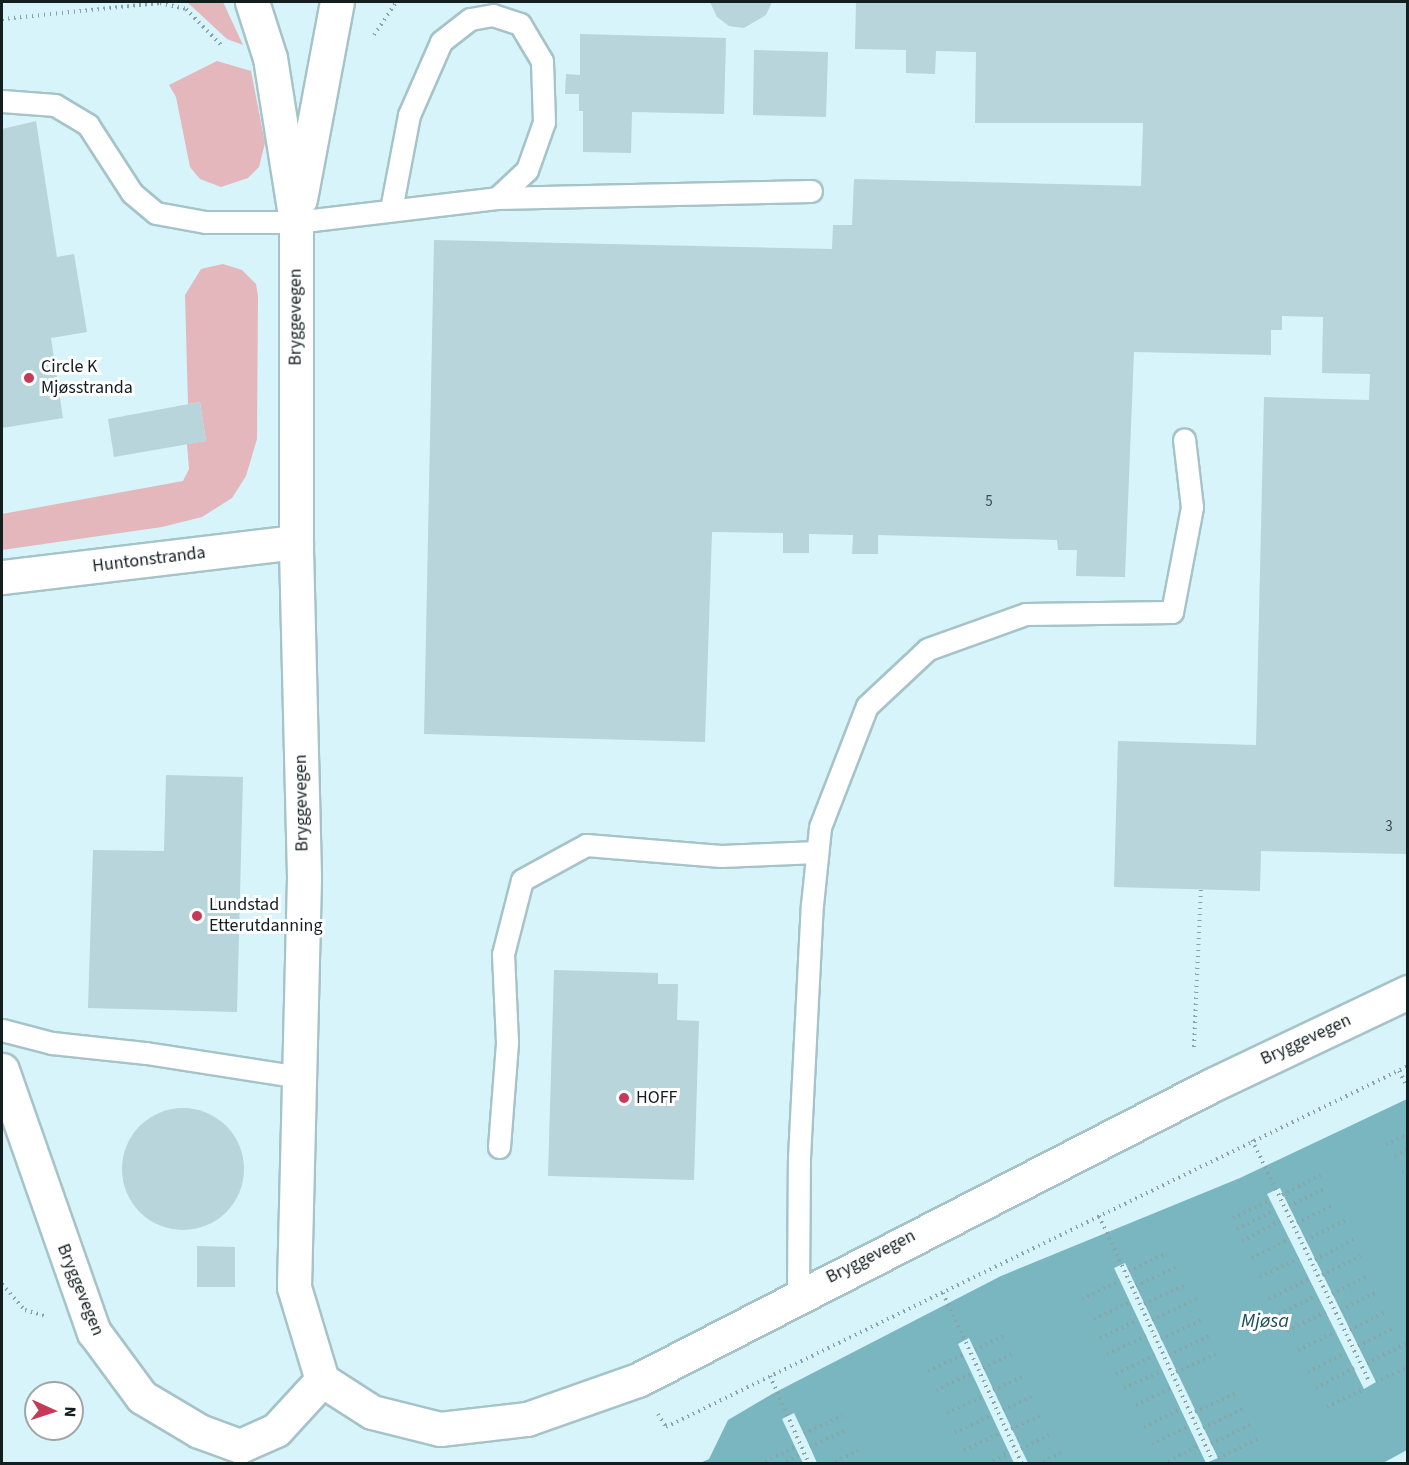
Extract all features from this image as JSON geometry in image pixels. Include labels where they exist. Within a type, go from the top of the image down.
[{"type":"street","name":"Bryggevegen","points":[[252,2],[270,58],[296,222],[296,542],[304,876],[294,1287],[322,1380],[372,1412],[440,1429],[527,1419],[638,1380],[798,1294],[1192,1095],[1407,992]]},
{"type":"street","name":"Bryggevegen","points":[[296,222],[337,2]]},
{"type":"street","name":"Huntonstranda","points":[[2,577],[296,542]]},
{"type":"street","name":"Bryggevegen","points":[[2,1070],[94,1332],[142,1397],[237,1455],[276,1430],[322,1380]]},
{"type":"lane","points":[[390,209],[409,115],[441,42],[470,19],[493,15],[519,24],[542,61],[544,122],[527,170],[497,198]]},
{"type":"lane","points":[[2,100],[55,105],[88,125],[132,193],[156,213],[206,222],[296,222],[497,198],[811,191]]},
{"type":"lane","points":[[798,1294],[800,1146],[817,852],[820,827],[867,706],[928,650],[1026,614],[1172,612],[1192,507],[1184,439]]},
{"type":"lane","points":[[499,1147],[507,1042],[503,954],[522,880],[586,845],[722,856],[817,852]]},
{"type":"lane","points":[[2,1030],[52,1043],[146,1053],[298,1077]]},
{"type":"path","points":[[371,40],[396,2]]},
{"type":"path","points":[[2,19],[160,3],[186,9],[226,50]]},
{"type":"path","points":[[1192,1095],[1201,889]]},
{"type":"path","points":[[638,1380],[666,1427],[1407,1066]]},
{"type":"path","points":[[1399,1071],[1407,1088]]},
{"type":"path","points":[[1386,1144],[1407,1134]]},
{"type":"path","points":[[1252,1140],[1274,1190],[1369,1381]]},
{"type":"path","points":[[1395,1156],[1407,1149]]},
{"type":"path","points":[[1402,1172],[1407,1170]]},
{"type":"path","points":[[1282,1195],[1323,1174]]},
{"type":"path","points":[[1289,1206],[1326,1188]]},
{"type":"path","points":[[1233,1218],[1270,1200]]},
{"type":"path","points":[[1296,1223],[1335,1204]]},
{"type":"path","points":[[1237,1229],[1275,1210]]},
{"type":"path","points":[[1099,1216],[1108,1240],[1211,1457]]},
{"type":"path","points":[[1306,1240],[1346,1220]]},
{"type":"path","points":[[1242,1241],[1280,1221]]},
{"type":"path","points":[[1252,1258],[1289,1239]]},
{"type":"path","points":[[1316,1260],[1355,1239]]},
{"type":"path","points":[[1129,1271],[1167,1253]]},
{"type":"path","points":[[1322,1275],[1361,1256]]},
{"type":"path","points":[[1260,1277],[1299,1258]]},
{"type":"path","points":[[1136,1286],[1176,1267]]},
{"type":"path","points":[[1332,1294],[1371,1275]]},
{"type":"path","points":[[1269,1299],[1309,1279]]},
{"type":"path","points":[[1082,1299],[1120,1281]]},
{"type":"path","points":[[1144,1304],[1185,1285]]},
{"type":"path","points":[[1341,1310],[1377,1292]]},
{"type":"path","points":[[943,1293],[1022,1464]]},
{"type":"path","points":[[1279,1314],[1317,1295]]},
{"type":"path","points":[[1152,1320],[1196,1299]]},
{"type":"path","points":[[1094,1319],[1130,1302]]},
{"type":"path","points":[[1350,1330],[1387,1311]]},
{"type":"path","points":[[1287,1331],[1326,1312]]},
{"type":"path","points":[[1100,1338],[1138,1320]]},
{"type":"path","points":[[1161,1339],[1202,1320]]},
{"type":"path","points":[[1358,1346],[1396,1327]]},
{"type":"path","points":[[1298,1350],[1336,1332]]},
{"type":"path","points":[[975,1350],[1006,1335]]},
{"type":"path","points":[[1107,1354],[1146,1336]]},
{"type":"path","points":[[1169,1355],[1209,1336]]},
{"type":"path","points":[[1367,1363],[1406,1344]]},
{"type":"path","points":[[983,1368],[1014,1353]]},
{"type":"path","points":[[1176,1372],[1218,1353]]},
{"type":"path","points":[[1308,1372],[1346,1353]]},
{"type":"path","points":[[928,1371],[963,1355]]},
{"type":"path","points":[[1116,1374],[1155,1355]]},
{"type":"path","points":[[1376,1383],[1407,1367]]},
{"type":"path","points":[[1316,1388],[1354,1368]]},
{"type":"path","points":[[1124,1388],[1162,1371]]},
{"type":"path","points":[[936,1390],[972,1373]]},
{"type":"path","points":[[770,1376],[810,1464]]},
{"type":"path","points":[[993,1390],[1024,1376]]},
{"type":"path","points":[[1136,1405],[1171,1388]]},
{"type":"path","points":[[1327,1407],[1364,1389]]},
{"type":"path","points":[[1195,1412],[1238,1392]]},
{"type":"path","points":[[947,1413],[983,1396]]},
{"type":"path","points":[[1003,1410],[1033,1396]]},
{"type":"path","points":[[1203,1428],[1245,1408]]},
{"type":"path","points":[[1144,1427],[1181,1409]]},
{"type":"path","points":[[804,1434],[843,1415]]},
{"type":"path","points":[[955,1433],[992,1415]]},
{"type":"path","points":[[1011,1429],[1042,1415]]},
{"type":"path","points":[[1210,1444],[1253,1423]]},
{"type":"path","points":[[1152,1444],[1189,1426]]},
{"type":"path","points":[[810,1447],[848,1429]]},
{"type":"path","points":[[964,1450],[1000,1433]]},
{"type":"path","points":[[1021,1449],[1052,1434]]},
{"type":"path","points":[[1218,1458],[1260,1438]]},
{"type":"path","points":[[1162,1464],[1198,1446]]},
{"type":"path","points":[[760,1464],[795,1447]]},
{"type":"path","points":[[830,1464],[858,1451]]},
{"type":"path","points":[[988,1464],[1009,1453]]},
{"type":"path","points":[[1038,1464],[1061,1453]]},
{"type":"path","points":[[781,1464],[799,1455]]},
{"type":"shaded area","points":[[187,2],[223,2],[243,45],[227,39]]},
{"type":"shaded area","points":[[217,61],[251,71],[265,143],[259,167],[248,178],[221,187],[200,179],[190,167],[176,97],[169,85]]},
{"type":"shaded area","points":[[223,264],[242,270],[256,284],[258,296],[257,439],[246,476],[232,498],[202,517],[162,527],[2,550],[2,514],[183,481],[189,469],[187,444],[206,441],[200,402],[188,404],[185,295],[201,269]]},
{"type":"water","name":"Mjøsa","points":[[1407,1099],[1407,1450],[1383,1463],[698,1464],[709,1459],[728,1420],[772,1394],[1001,1276],[1240,1178]]},
{"type":"pier","points":[[1280,1188],[1376,1382],[1364,1389],[1267,1194]]},
{"type":"pier","points":[[1125,1263],[1218,1458],[1206,1463],[1114,1268]]},
{"type":"pier","points":[[969,1338],[1028,1463],[1014,1463],[958,1344]]},
{"type":"pier","points":[[794,1413],[817,1463],[803,1463],[782,1419]]},
{"type":"building","points":[[710,2],[772,2],[766,15],[744,28],[729,26],[717,17]]},
{"type":"building","points":[[856,2],[1408,2],[1408,854],[1261,851],[1260,891],[1114,887],[1118,741],[1256,745],[1264,397],[1369,400],[1370,374],[1322,373],[1323,317],[1282,316],[1282,330],[1271,330],[1271,355],[1134,352],[1125,577],[1076,576],[1077,550],[1058,550],[1057,540],[878,535],[878,554],[852,554],[853,535],[809,534],[809,553],[783,553],[783,533],[712,532],[705,742],[424,734],[434,240],[832,249],[833,225],[852,225],[854,179],[1141,186],[1143,123],[975,123],[976,52],[936,51],[935,74],[906,73],[906,50],[855,49]]},
{"type":"building","points":[[580,34],[726,38],[724,114],[632,112],[631,153],[583,152],[583,111],[579,111],[579,94],[565,94],[566,74],[580,75]]},
{"type":"building","points":[[754,50],[828,52],[826,117],[753,115]]},
{"type":"building","name":"Circle K Mjøsstranda","points":[[36,121],[57,257],[74,254],[87,332],[51,338],[63,418],[2,428],[2,129]]},
{"type":"building","points":[[200,402],[206,441],[114,457],[108,419]]},
{"type":"building","points":[[166,775],[243,777],[237,1012],[88,1008],[93,850],[164,851]]},
{"type":"building","name":"HOFF","points":[[554,970],[658,973],[658,984],[678,984],[677,1020],[699,1021],[694,1180],[548,1176]]},
{"type":"building","points":[[183,1108],[206,1113],[226,1126],[239,1146],[244,1169],[239,1192],[226,1212],[206,1225],[183,1230],[160,1225],[140,1212],[127,1192],[122,1169],[127,1146],[140,1126],[160,1113]]},
{"type":"building","points":[[197,1246],[235,1247],[235,1287],[197,1287]]},
{"type":"place","name":"Circle K Mjøsstranda","points":[[29,378]]},
{"type":"place","name":"Lundstad Etterutdanning","points":[[197,916]]},
{"type":"place","name":"HOFF","points":[[624,1098]]}]
